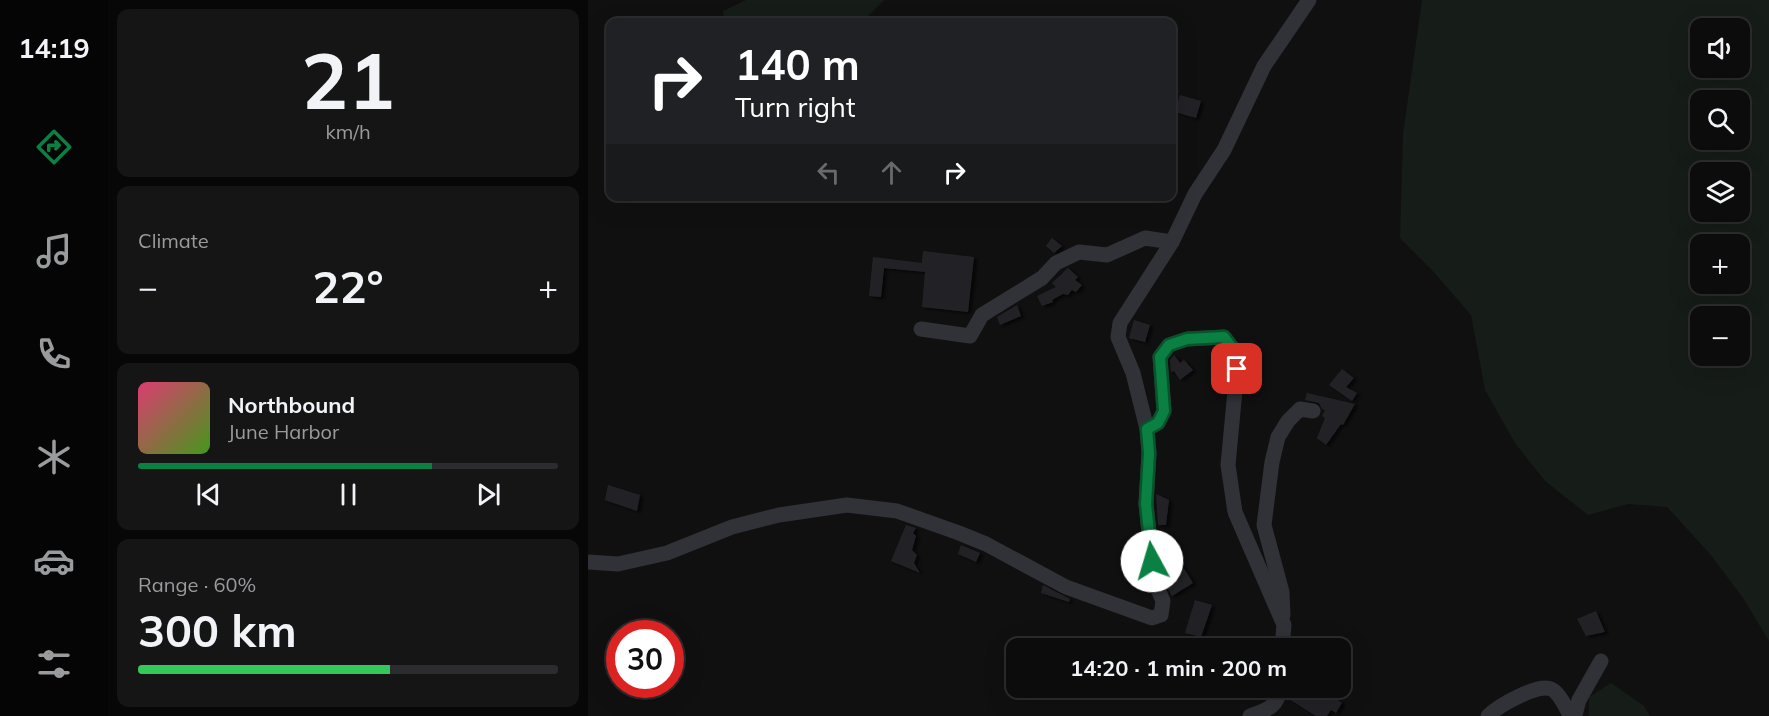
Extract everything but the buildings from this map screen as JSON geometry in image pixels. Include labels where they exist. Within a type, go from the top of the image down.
[{"type":"street","points":[[588,562],[618,564],[667,553],[732,527],[770,517],[848,505],[897,511],[986,544],[1066,587],[1152,618],[1161,615],[1163,602],[1154,580],[1146,504],[1149,453],[1147,429],[1133,373],[1118,337],[1120,323],[1126,310],[1172,242],[1196,194],[1224,150],[1264,66],[1310,0]]},
{"type":"street","points":[[921,329],[970,336],[982,315],[1042,278],[1056,263],[1079,252],[1107,255],[1145,238],[1172,242]]},
{"type":"street","points":[[1147,429],[1158,423],[1164,411],[1160,357],[1169,345],[1187,339],[1224,337],[1233,349],[1237,369],[1228,465],[1235,512],[1284,626]]},
{"type":"street","points":[[1283,638],[1282,592],[1264,525],[1272,462],[1278,437],[1288,421],[1300,409],[1313,411]]},
{"type":"street","points":[[1488,716],[1499,707],[1541,688],[1549,688],[1554,690],[1570,715],[1573,716],[1579,700],[1601,661]]},
{"type":"street","points":[[1250,716],[1274,712]]},
{"type":"shaded area","points":[[746,0],[884,0],[866,18],[724,18],[723,11]]},
{"type":"shaded area","points":[[1422,0],[1769,0],[1769,641],[1743,598],[1710,554],[1667,507],[1628,504],[1588,515],[1545,481],[1515,443],[1485,390],[1471,315],[1400,238],[1403,134]]},
{"type":"shaded area","points":[[1611,683],[1644,706],[1650,716],[1589,716],[1589,697]]},
{"type":"route","points":[[1152,561],[1146,504],[1149,453],[1147,429],[1158,423],[1164,411],[1160,357],[1169,345],[1187,339],[1224,337],[1233,349],[1237,369]]}]
